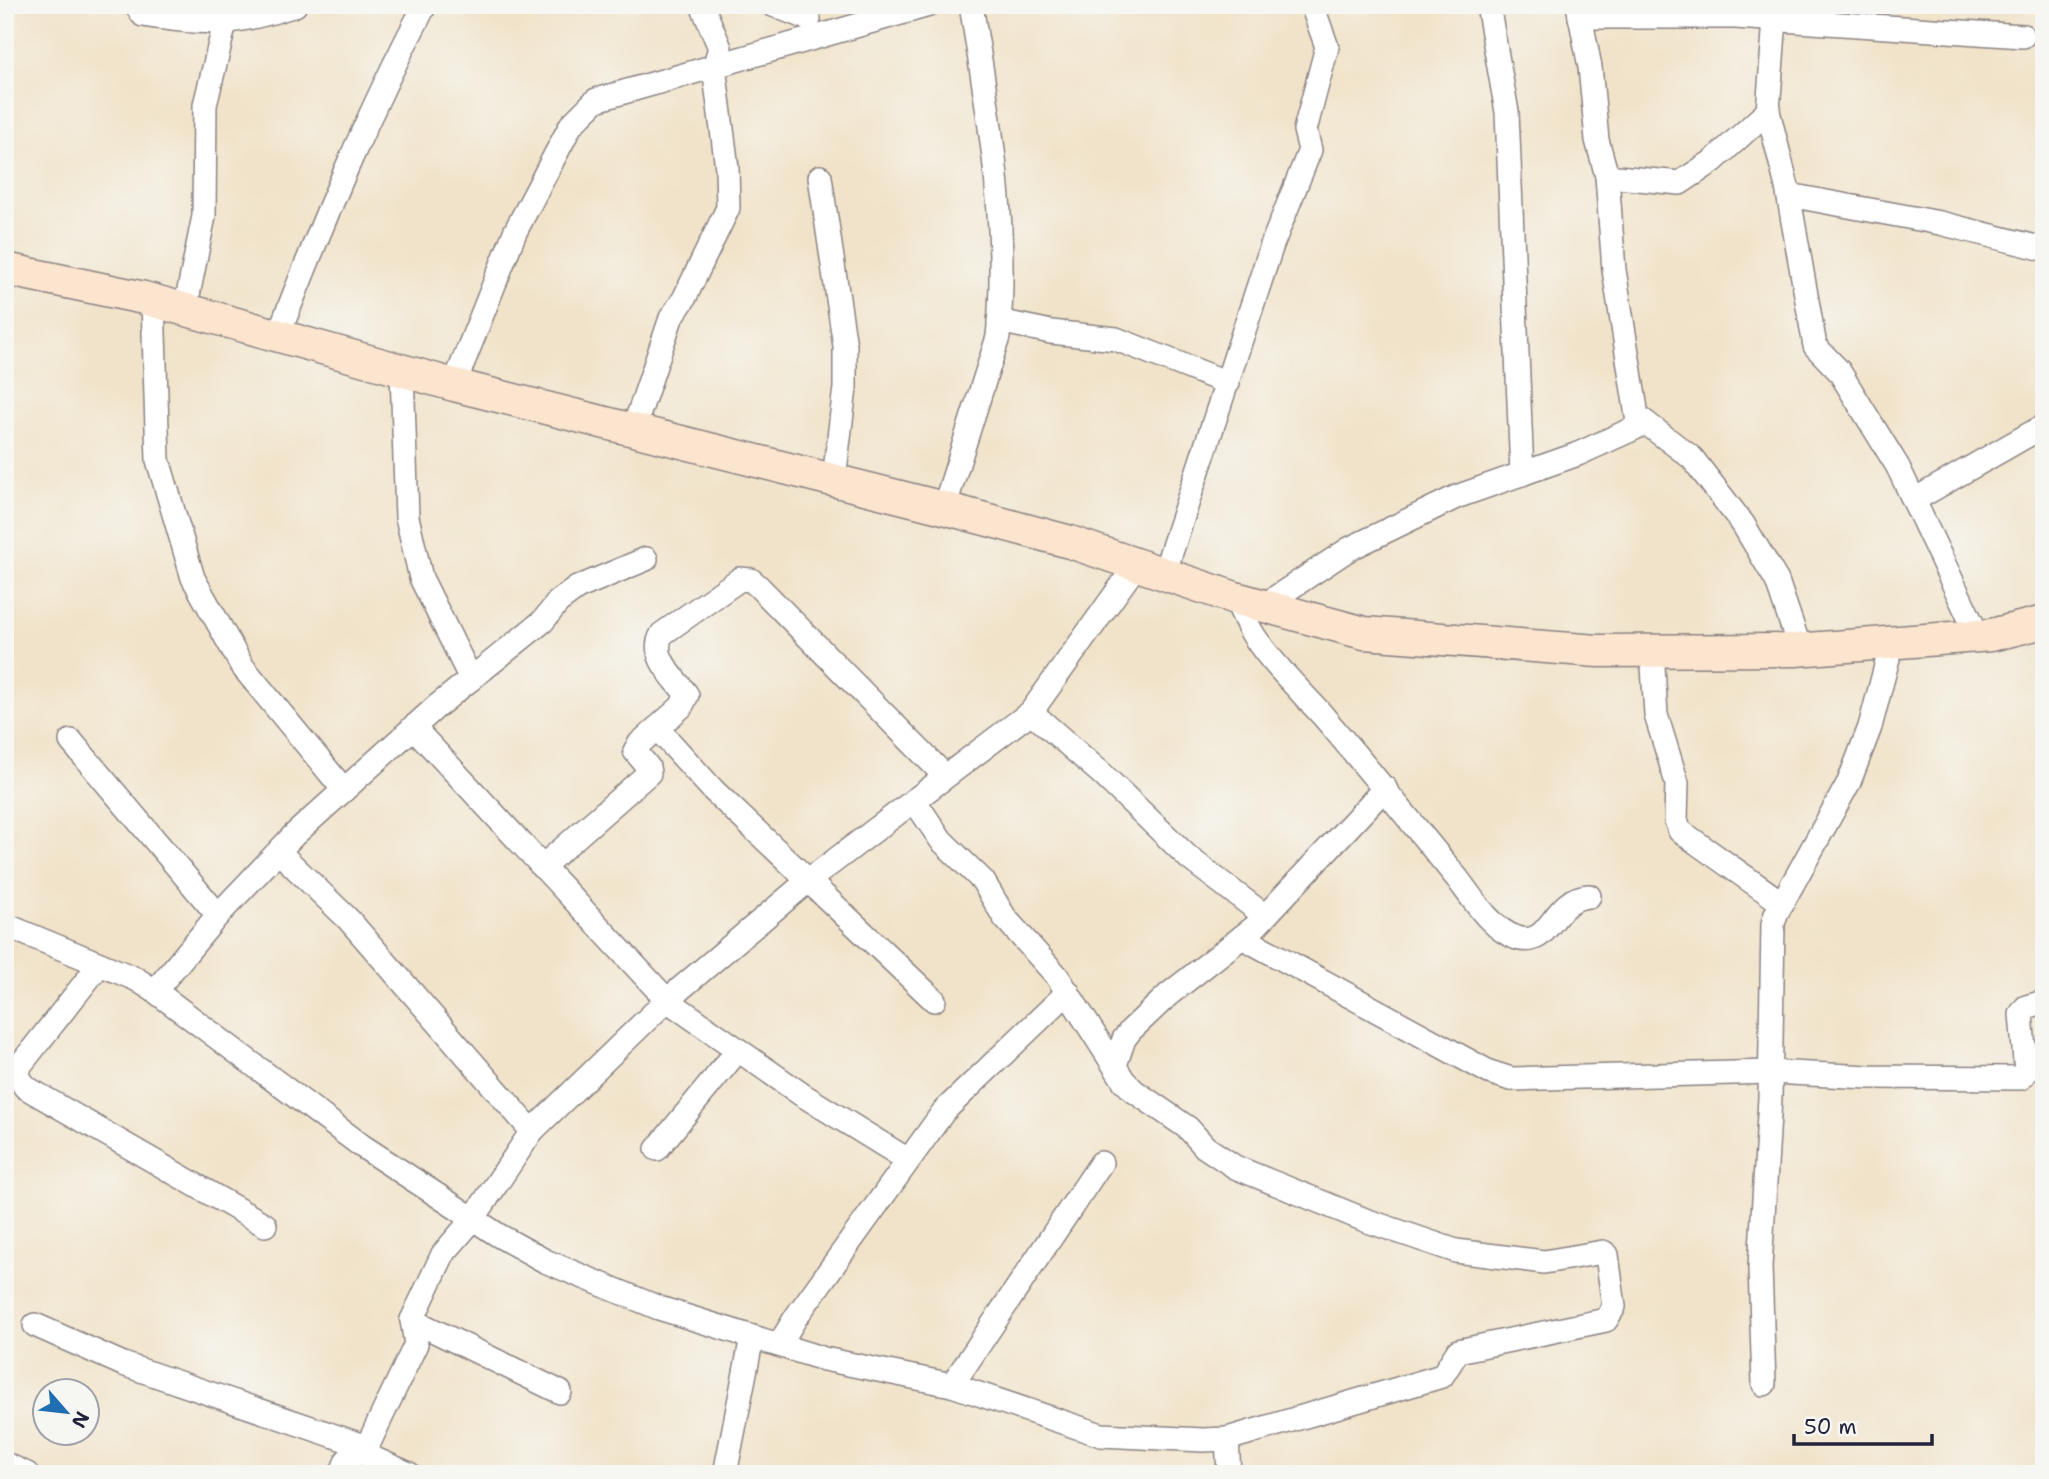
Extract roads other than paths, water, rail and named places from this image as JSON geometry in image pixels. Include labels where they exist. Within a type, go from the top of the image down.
[{"type":"street","points":[[136,5],[143,15],[212,24],[260,17],[295,5]]},
{"type":"street","points":[[278,336],[332,199],[393,65],[425,5]]},
{"type":"street","points":[[633,431],[671,318],[684,299],[728,208],[727,168],[715,67],[720,48],[702,5]]},
{"type":"street","points":[[773,5],[808,21]]},
{"type":"street","points":[[454,385],[514,232],[571,125],[596,100],[715,67],[808,21],[929,5]]},
{"type":"street","points":[[944,508],[998,337],[999,321],[996,160],[971,5]]},
{"type":"street","points":[[341,1474],[347,1460],[364,1450],[416,1344],[412,1320],[443,1254],[473,1219],[532,1131],[667,1000],[809,880],[1031,712],[1150,569],[1228,383],[1272,245],[1310,150],[1305,130],[1326,47],[1312,5]]},
{"type":"street","points":[[1488,5],[1507,112],[1522,474]]},
{"type":"street","points":[[1800,649],[1777,581],[1743,524],[1692,458],[1637,416],[1613,260],[1607,176],[1597,140],[1590,67],[1579,11],[1775,19],[2023,36]]},
{"type":"street","points":[[1775,19],[1768,111],[1788,195],[1815,346],[1839,371],[1898,467],[1978,636]]},
{"type":"street","points":[[185,310],[204,216],[205,105],[225,23]]},
{"type":"street","points":[[1607,176],[1680,183],[1713,161],[1768,111]]},
{"type":"street","points":[[820,177],[845,346],[845,388],[834,479]]},
{"type":"street","points":[[1788,195],[1940,223],[2044,249]]},
{"type":"street","points":[[5,269],[153,301],[454,385],[944,508],[1070,542],[1249,602],[1364,633],[1460,643],[1598,651],[1800,649],[1978,636],[2044,622]]},
{"type":"street","points":[[153,301],[158,460],[193,578],[242,666],[344,790]]},
{"type":"street","points":[[999,321],[1051,332],[1116,339],[1228,383]]},
{"type":"street","points":[[402,371],[407,516],[421,578],[471,679]]},
{"type":"street","points":[[1249,602],[1456,497],[1578,454],[1646,423]]},
{"type":"street","points":[[1914,500],[2044,426]]},
{"type":"street","points":[[155,991],[218,915],[279,852],[413,727],[543,621],[558,602],[646,559]]},
{"type":"street","points":[[542,867],[649,772],[635,751],[681,707],[687,695],[658,655],[657,643],[662,634],[740,579],[751,580],[945,776]]},
{"type":"street","points":[[1249,602],[1255,636],[1385,788],[1475,902],[1503,930],[1518,938],[1531,939],[1545,933],[1562,906],[1577,897],[1589,897]]},
{"type":"street","points":[[1764,1384],[1760,1267],[1771,1072],[1773,924],[1849,782],[1870,727],[1892,643]]},
{"type":"street","points":[[1652,650],[1656,715],[1677,783],[1675,820],[1680,831],[1782,903]]},
{"type":"street","points":[[1031,712],[1102,774],[1189,859],[1265,916]]},
{"type":"street","points":[[413,727],[667,1000],[801,1094],[908,1160]]},
{"type":"street","points":[[657,728],[713,790],[934,1000]]},
{"type":"street","points":[[71,741],[218,915]]},
{"type":"street","points":[[1115,1065],[1124,1039],[1131,1031],[1168,995],[1265,916],[1385,788]]},
{"type":"street","points":[[5,925],[100,964],[155,991],[362,1146],[473,1219],[545,1261],[659,1308],[824,1359],[952,1385],[1101,1435],[1227,1439],[1441,1376],[1458,1352],[1606,1320],[1614,1307],[1607,1255],[1597,1251],[1544,1262],[1457,1251],[1365,1220],[1235,1167],[1205,1147],[1184,1125],[1134,1091],[1068,992],[1005,918],[983,881],[941,840],[914,800]]},
{"type":"street","points":[[279,852],[349,920],[532,1131]]},
{"type":"street","points":[[1242,937],[1489,1072],[1511,1079],[1771,1072],[1869,1077],[2021,1078],[2026,1072],[2021,1013],[2026,1007],[2044,1002]]},
{"type":"street","points":[[100,964],[21,1064],[11,1070],[25,1087],[265,1224]]},
{"type":"street","points":[[779,1345],[944,1111],[1068,992]]},
{"type":"street","points":[[657,1149],[738,1050]]},
{"type":"street","points":[[952,1385],[1101,1163]]},
{"type":"street","points":[[412,1320],[560,1392]]},
{"type":"street","points":[[35,1325],[122,1364],[364,1450],[410,1474]]},
{"type":"street","points":[[725,1474],[752,1337]]},
{"type":"street","points":[[1227,1439],[1229,1474]]},
{"type":"street","points":[[5,1464],[27,1474]]}]
